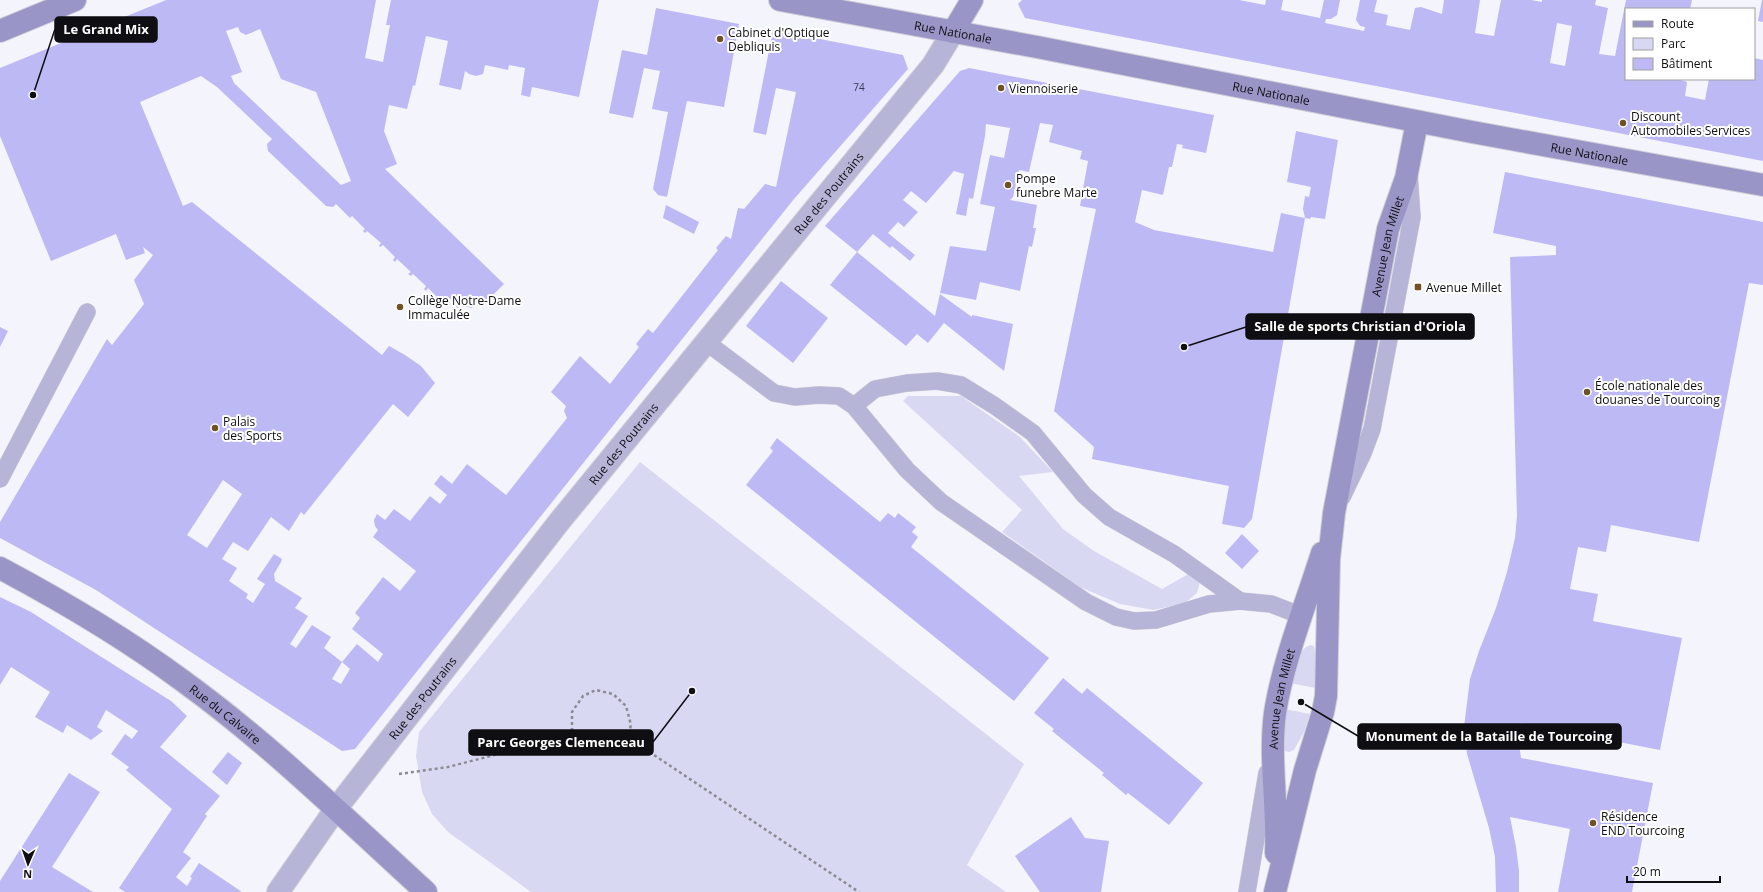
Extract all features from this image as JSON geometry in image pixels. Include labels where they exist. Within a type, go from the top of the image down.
[{"type":"main road","points":[[0,31],[74,0]]},
{"type":"main road","name":"Rue Nationale","points":[[780,0],[1417,122],[1763,185]]},
{"type":"main road","name":"Rue des Poutrains","points":[[953,32],[972,0]]},
{"type":"main road","name":"Avenue Jean Millet","points":[[1274,892],[1305,770],[1325,702],[1327,677],[1329,559],[1334,513],[1388,229],[1403,189],[1417,122]]},
{"type":"main road","name":"Avenue Jean Millet","points":[[1274,892],[1277,832],[1273,737],[1280,685],[1334,513]]},
{"type":"main road","name":"Rue du Calvaire","points":[[0,568],[69,605],[183,681],[257,740],[426,892]]},
{"type":"street","name":"Rue des Poutrains","points":[[278,892],[335,810],[559,522],[933,65],[953,32]]},
{"type":"lane","points":[[0,478],[87,312]]},
{"type":"lane","points":[[706,342],[774,393],[795,397],[819,395],[839,396],[854,406],[907,470],[941,502],[1086,602],[1116,617],[1134,621],[1156,620],[1209,604],[1240,601],[1271,604],[1302,616]]},
{"type":"lane","points":[[854,406],[875,389],[907,383],[937,381],[961,385],[995,406],[1033,433],[1084,495],[1109,517],[1174,554],[1240,601]]},
{"type":"lane","points":[[1247,892],[1273,737]]},
{"type":"path","points":[[572,731],[572,712],[583,696],[596,690],[613,694],[626,706],[631,725],[627,739]]},
{"type":"path","points":[[376,757],[395,774],[448,767],[510,751],[572,731]]},
{"type":"path","points":[[572,731],[589,744],[607,746],[627,739],[648,750],[859,892]]},
{"type":"green space","points":[[908,396],[961,396],[1020,437],[1053,472],[1019,476],[1063,529],[1094,551],[1162,589],[1190,573],[1200,581],[1197,593],[1185,603],[1154,610],[1120,604],[1080,587],[1002,532],[1022,510],[903,401]]},
{"type":"green space","points":[[640,462],[1024,764],[967,865],[1006,892],[531,892],[448,832],[432,814],[422,792],[416,756],[419,732]]},
{"type":"green space","points":[[1311,645],[1314,646],[1316,655],[1315,688],[1290,683],[1299,655],[1306,647]]},
{"type":"green space","points":[[1285,709],[1310,714],[1304,732],[1294,750],[1289,752],[1285,751],[1283,746]]},
{"type":"building","points":[[166,0],[376,0],[365,58],[383,62],[390,25],[386,25],[391,0],[599,0],[579,97],[532,87],[530,97],[521,95],[525,68],[509,65],[508,70],[485,65],[483,74],[476,76],[465,71],[461,90],[439,85],[448,41],[426,36],[415,86],[413,85],[407,109],[389,105],[384,131],[397,164],[385,169],[504,284],[486,302],[482,298],[478,298],[471,305],[473,307],[471,308],[460,306],[458,308],[450,298],[444,304],[443,303],[440,305],[439,303],[441,301],[428,288],[426,291],[424,289],[426,286],[413,274],[411,276],[408,274],[411,272],[397,259],[395,262],[393,260],[395,257],[383,245],[380,247],[379,246],[381,243],[367,231],[365,233],[363,231],[365,229],[352,216],[350,218],[336,204],[333,207],[326,206],[268,151],[267,144],[272,139],[217,87],[201,76],[140,102],[183,206],[192,202],[382,355],[389,346],[421,366],[435,383],[408,417],[393,404],[304,515],[301,512],[289,531],[271,517],[248,551],[233,542],[222,559],[237,568],[229,581],[248,594],[246,598],[253,603],[265,584],[257,579],[274,554],[282,559],[274,574],[275,581],[302,598],[295,608],[308,616],[290,644],[296,648],[312,625],[331,637],[324,648],[342,662],[357,644],[378,662],[383,654],[352,629],[360,618],[355,613],[383,577],[400,591],[416,571],[373,537],[378,530],[375,526],[374,520],[377,514],[385,520],[394,509],[410,521],[430,496],[440,504],[447,495],[434,484],[441,475],[452,484],[467,464],[506,495],[567,418],[564,411],[566,406],[551,392],[580,356],[610,384],[639,347],[636,344],[648,329],[653,333],[718,250],[716,248],[726,236],[731,239],[738,208],[744,209],[765,184],[776,187],[796,92],[776,88],[766,135],[753,132],[773,30],[903,55],[908,69],[794,199],[355,749],[342,751],[96,590],[0,538],[0,522],[107,339],[112,345],[144,304],[134,280],[153,255],[143,247],[145,253],[126,260],[116,234],[51,261],[0,136],[0,68]],"holes":[[[238,27],[240,32],[246,35],[260,29],[281,79],[316,92],[351,181],[341,185],[234,83],[231,76],[242,72],[226,31]],[[223,480],[242,494],[207,548],[187,535]],[[342,662],[350,669],[341,684],[332,679]]]},
{"type":"building","points":[[1022,0],[1239,0],[1265,5],[1266,0],[1283,0],[1281,10],[1320,18],[1324,0],[1340,0],[1337,15],[1331,19],[1326,19],[1325,23],[1364,31],[1365,27],[1360,26],[1356,20],[1360,0],[1377,0],[1374,12],[1388,15],[1386,25],[1410,30],[1415,8],[1421,7],[1442,14],[1444,0],[1480,0],[1475,33],[1494,36],[1501,0],[1531,0],[1542,2],[1542,0],[1596,0],[1595,5],[1608,8],[1599,54],[1615,56],[1626,0],[1692,0],[1690,8],[1625,8],[1625,80],[1680,80],[1687,82],[1685,96],[1705,100],[1709,80],[1755,80],[1755,58],[1763,60],[1763,161],[1025,18],[1018,4]],"holes":[[[1557,23],[1572,26],[1565,66],[1550,63]]]},
{"type":"building","points":[[1763,0],[1763,22],[1758,21]]},
{"type":"building","points":[[656,8],[739,24],[724,107],[687,101],[667,197],[658,195],[653,189],[668,112],[652,109],[660,71],[644,68],[633,118],[609,113],[622,50],[647,55]]},
{"type":"building","points":[[969,68],[1214,115],[1206,153],[1182,148],[1183,145],[1177,144],[1172,167],[1169,167],[1163,195],[1142,190],[1135,222],[1154,230],[1273,252],[1281,213],[1305,218],[1252,519],[1244,528],[1222,524],[1229,486],[1092,459],[1094,447],[1054,411],[1096,209],[1080,206],[1088,161],[1080,159],[1082,151],[1049,142],[1053,125],[1040,123],[1029,172],[1019,170],[1013,197],[1010,200],[1037,205],[1033,228],[1036,228],[1032,247],[1029,246],[1020,291],[980,282],[976,300],[940,293],[950,246],[986,251],[995,207],[980,204],[990,155],[1004,158],[1010,128],[986,124],[973,199],[969,198],[966,216],[956,214],[964,174],[954,171],[926,203],[911,191],[903,200],[918,212],[904,227],[898,222],[888,233],[915,255],[910,261],[892,246],[890,248],[873,234],[857,252],[825,226],[960,71]]},
{"type":"building","points":[[1296,131],[1338,140],[1325,219],[1311,217],[1310,219],[1305,218],[1303,209],[1305,196],[1309,197],[1311,187],[1287,182]]},
{"type":"building","points":[[1505,172],[1763,222],[1763,285],[1749,283],[1699,542],[1611,525],[1606,552],[1578,547],[1570,589],[1598,594],[1593,621],[1682,638],[1660,750],[1521,723],[1519,743],[1521,758],[1653,783],[1632,892],[1558,892],[1570,829],[1510,817],[1519,871],[1519,892],[1496,892],[1495,857],[1489,828],[1467,754],[1464,727],[1470,679],[1496,608],[1507,572],[1515,538],[1517,516],[1510,257],[1556,255],[1556,246],[1493,233]]},
{"type":"building","points":[[666,205],[699,222],[694,234],[663,218]]},
{"type":"building","points":[[857,252],[935,316],[940,294],[972,317],[972,315],[1013,324],[1004,371],[944,323],[928,343],[917,334],[906,346],[830,285]]},
{"type":"building","points":[[781,281],[828,318],[793,363],[746,326]]},
{"type":"building","points":[[0,327],[8,331],[0,347]]},
{"type":"building","points":[[777,438],[880,522],[888,513],[895,518],[898,513],[916,527],[912,532],[918,537],[911,547],[1049,658],[1014,701],[746,485],[773,451],[770,448]]},
{"type":"building","points":[[1242,534],[1259,551],[1242,569],[1225,553]]},
{"type":"building","points":[[0,597],[31,612],[171,701],[187,716],[160,747],[220,796],[205,814],[207,816],[183,852],[191,858],[176,877],[187,886],[192,878],[190,877],[199,863],[242,892],[125,892],[119,888],[172,809],[126,770],[129,767],[111,754],[125,734],[132,739],[138,731],[106,710],[97,727],[103,731],[91,740],[67,725],[63,733],[35,717],[50,692],[11,667],[0,685]]},
{"type":"building","points":[[1063,678],[1082,694],[1087,688],[1203,783],[1169,825],[1128,793],[1126,795],[1102,775],[1104,773],[1052,731],[1054,729],[1034,713]]},
{"type":"building","points":[[228,752],[242,763],[227,785],[212,772]]},
{"type":"building","points":[[69,773],[100,792],[52,867],[93,892],[0,892],[0,881]]},
{"type":"building","points":[[1071,817],[1085,838],[1109,841],[1101,892],[1040,892],[1015,856]]},
{"type":"place","name":"Cabinet d'Optique Debliquis","points":[[720,39]]},
{"type":"place","name":"Viennoiserie","points":[[1001,88]]},
{"type":"place","name":"Le Grand Mix","points":[[33,95]]},
{"type":"place","name":"Discount Automobiles Services","points":[[1623,123]]},
{"type":"place","name":"Pompe funebre Marte","points":[[1008,185]]},
{"type":"place","name":"Avenue Millet","points":[[1418,287]]},
{"type":"place","name":"Collège Notre-Dame Immaculée","points":[[400,307]]},
{"type":"place","name":"Salle de sports Christian d'Oriola","points":[[1184,347]]},
{"type":"place","name":"École nationale des douanes de Tourcoing","points":[[1587,392]]},
{"type":"place","name":"Palais des Sports","points":[[215,428]]},
{"type":"place","name":"Parc Georges Clemenceau","points":[[692,691]]},
{"type":"place","name":"Monument de la Bataille de Tourcoing","points":[[1301,702]]},
{"type":"place","name":"Résidence END Tourcoing","points":[[1593,823]]}]
